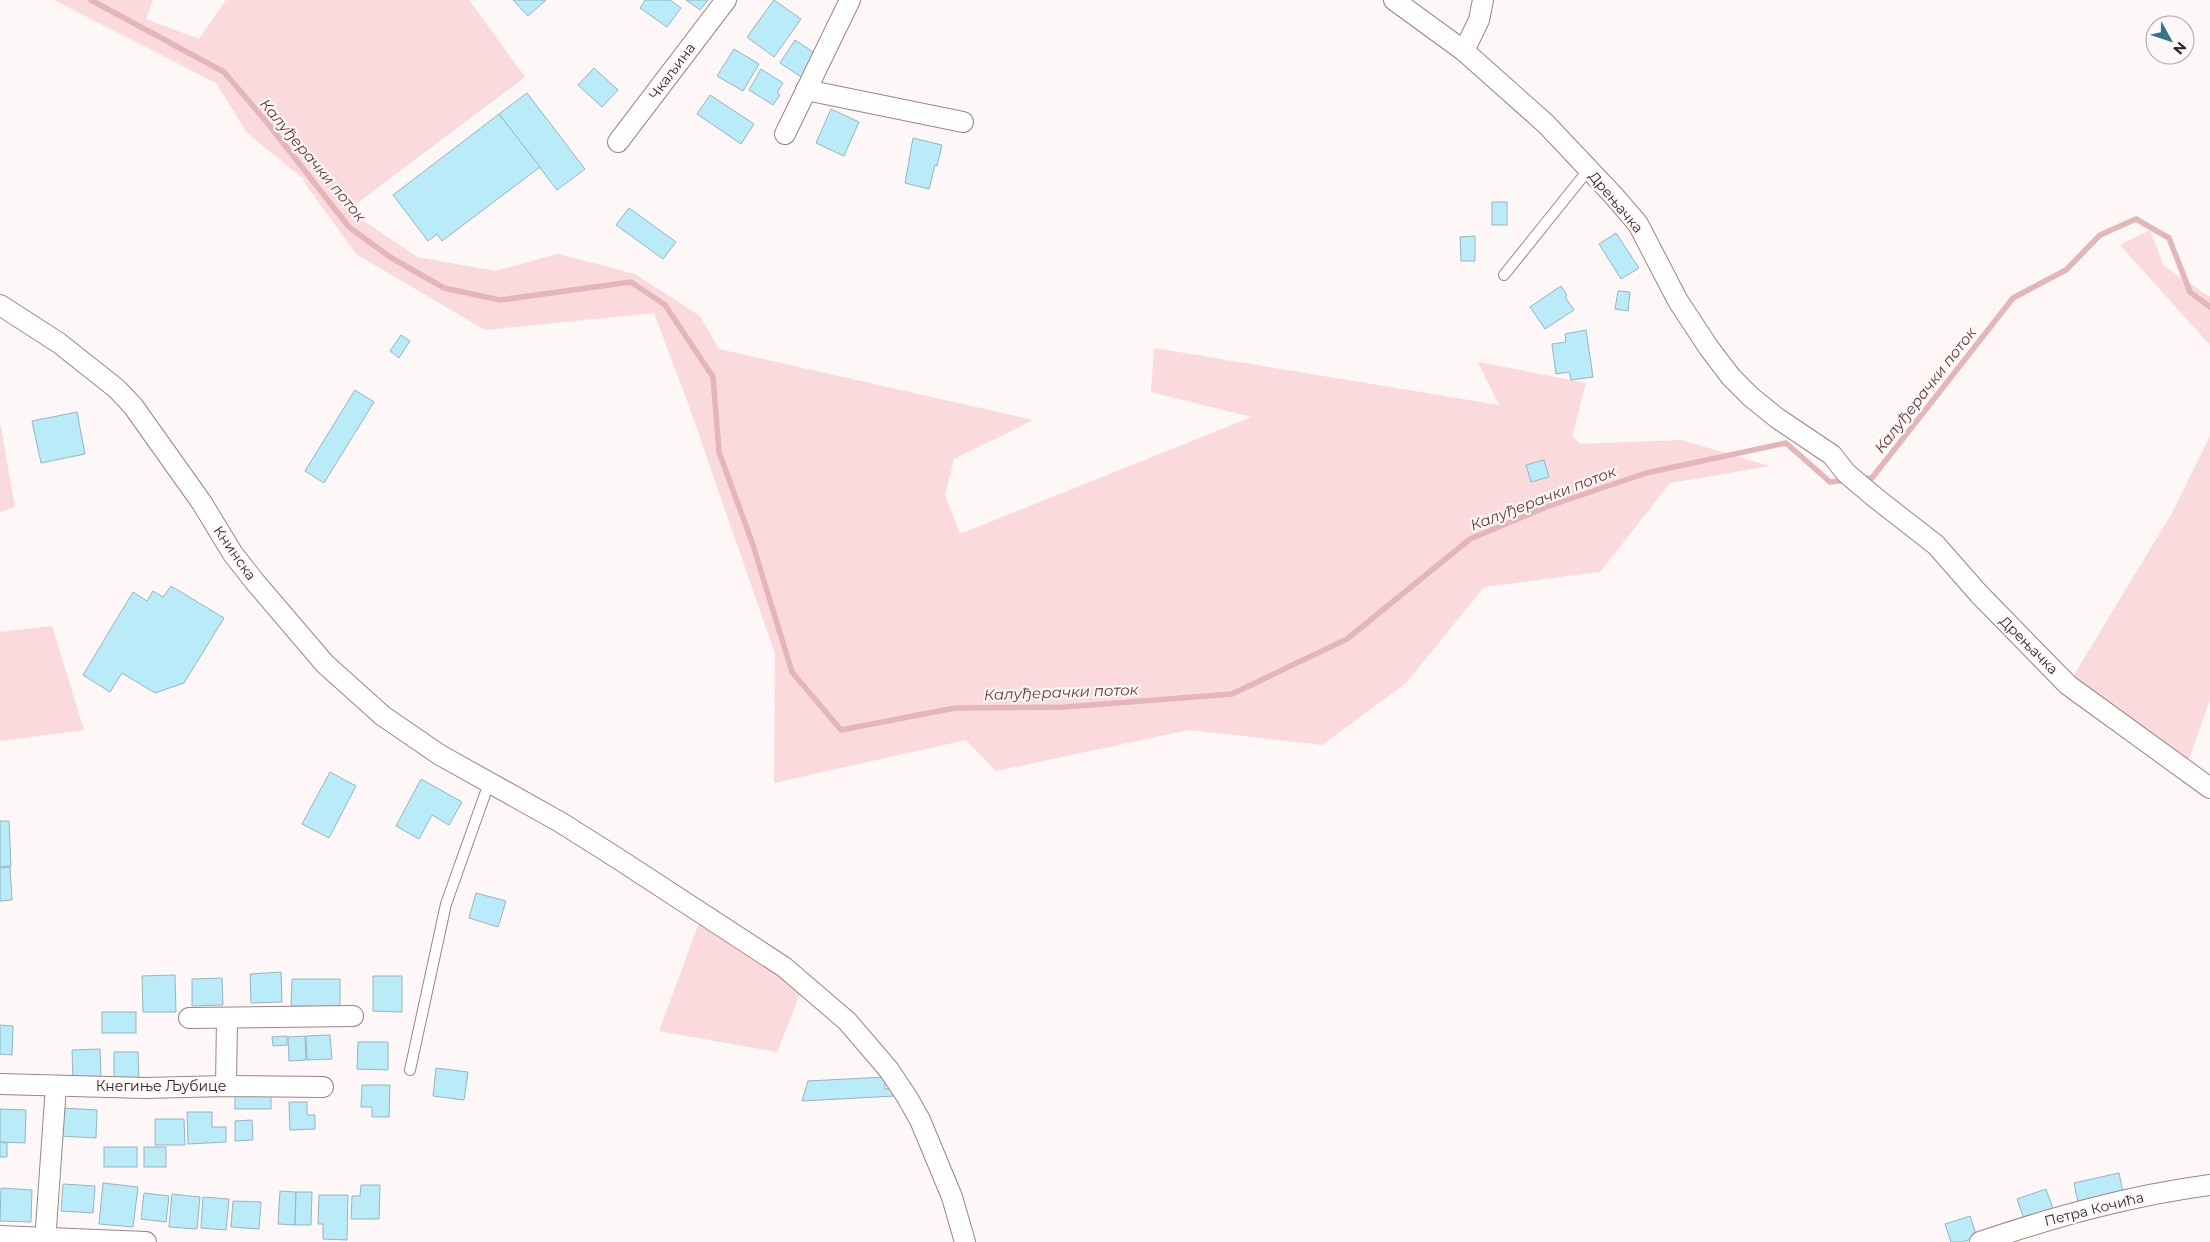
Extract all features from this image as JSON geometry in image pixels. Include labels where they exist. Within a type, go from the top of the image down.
[{"type":"street","name":"Чкаљина","points":[[618,142],[726,0]]},
{"type":"street","points":[[785,134],[850,0]]},
{"type":"street","name":"Дрењачка","points":[[1394,0],[1464,50],[1546,124],[1590,170],[1638,224],[1678,301],[1731,377],[1777,418],[1832,455],[1846,473],[1936,546],[1978,594],[2068,685],[2210,788]]},
{"type":"street","points":[[1464,50],[1480,20],[1483,0]]},
{"type":"street","points":[[806,90],[963,122]]},
{"type":"street","name":"Книнска","points":[[0,305],[59,343],[117,389],[133,406],[202,503],[233,554],[325,664],[383,716],[440,756],[560,822],[608,852],[784,967],[847,1021],[889,1070],[920,1120],[952,1197],[965,1242]]},
{"type":"street","points":[[189,1018],[353,1016]]},
{"type":"street","points":[[226,1086],[227,1018]]},
{"type":"street","name":"Кнегиње Љубице","points":[[0,1084],[145,1088],[226,1086],[323,1087]]},
{"type":"street","points":[[45,1240],[56,1086]]},
{"type":"street","name":"Петра Кочића","points":[[1980,1242],[2061,1215],[2127,1199],[2210,1185]]},
{"type":"street","points":[[0,1236],[45,1240],[146,1242]]},
{"type":"lane","points":[[1504,276],[1590,170]]},
{"type":"lane","points":[[410,1070],[446,904],[489,783]]},
{"type":"shaded area","points":[[54,0],[153,0],[146,19],[199,39],[226,0],[469,0],[525,77],[348,210],[417,257],[495,271],[558,254],[635,274],[700,316],[719,349],[1033,420],[954,459],[945,495],[960,534],[1252,417],[1151,392],[1154,348],[1499,405],[1478,362],[1586,383],[1572,436],[1580,444],[1681,440],[1770,466],[1670,483],[1600,572],[1484,587],[1406,683],[1322,745],[1189,730],[996,771],[966,740],[774,783],[775,654],[689,406],[654,313],[485,330],[356,254],[302,179],[309,183],[248,134],[216,83]]},
{"type":"shaded area","points":[[2150,230],[2164,266],[2210,297],[2210,345],[2120,245]]},
{"type":"shaded area","points":[[0,422],[15,507],[0,512]]},
{"type":"shaded area","points":[[2210,436],[2210,700],[2185,770],[2068,685],[2172,513]]},
{"type":"shaded area","points":[[52,626],[84,730],[0,741],[0,632]]},
{"type":"shaded area","points":[[699,923],[776,972],[800,994],[777,1052],[659,1031]]},
{"type":"building","points":[[513,0],[546,0],[528,16]]},
{"type":"building","points":[[645,0],[670,0],[681,8],[667,27],[640,8]]},
{"type":"building","points":[[686,0],[708,0],[700,10]]},
{"type":"building","points":[[774,0],[801,19],[774,57],[747,37]]},
{"type":"building","points":[[795,40],[818,55],[803,78],[780,63]]},
{"type":"building","points":[[734,49],[759,64],[743,91],[717,76]]},
{"type":"building","points":[[594,68],[618,90],[602,107],[578,85]]},
{"type":"building","points":[[761,69],[783,83],[777,93],[780,95],[773,105],[749,90]]},
{"type":"building","points":[[527,93],[585,169],[557,190],[499,114]]},
{"type":"building","points":[[710,95],[754,124],[741,144],[697,114]]},
{"type":"building","points":[[831,109],[859,122],[844,156],[816,143]]},
{"type":"building","points":[[499,114],[540,167],[442,241],[437,234],[428,241],[393,195]]},
{"type":"building","points":[[913,138],[942,145],[929,189],[905,183]]},
{"type":"building","points":[[1492,202],[1507,202],[1507,225],[1492,225]]},
{"type":"building","points":[[629,208],[676,242],[663,259],[616,225]]},
{"type":"building","points":[[1616,233],[1639,268],[1621,279],[1599,244]]},
{"type":"building","points":[[1475,236],[1475,261],[1461,261],[1460,237]]},
{"type":"building","points":[[1561,286],[1567,295],[1565,297],[1574,310],[1545,329],[1530,307]]},
{"type":"building","points":[[1618,291],[1630,292],[1628,311],[1615,309]]},
{"type":"building","points":[[1586,330],[1593,377],[1571,380],[1569,372],[1556,374],[1552,344],[1566,342],[1565,334]]},
{"type":"building","points":[[401,335],[410,341],[399,358],[390,351]]},
{"type":"building","points":[[355,390],[374,402],[324,483],[305,471]]},
{"type":"building","points":[[77,412],[85,454],[41,463],[32,421]]},
{"type":"building","points":[[1544,460],[1549,477],[1531,482],[1526,465]]},
{"type":"building","points":[[171,586],[224,618],[184,683],[155,693],[122,673],[110,692],[83,675],[133,592],[147,601],[153,591],[163,597]]},
{"type":"building","points":[[330,772],[356,786],[329,838],[302,824]]},
{"type":"building","points":[[421,779],[462,802],[449,825],[432,815],[419,839],[396,826]]},
{"type":"building","points":[[0,821],[9,821],[11,866],[0,867]]},
{"type":"building","points":[[10,867],[12,900],[0,901],[0,868]]},
{"type":"building","points":[[476,893],[506,901],[498,927],[469,918]]},
{"type":"building","points":[[281,972],[282,1002],[251,1003],[250,974]]},
{"type":"building","points":[[175,975],[176,1012],[143,1012],[142,976]]},
{"type":"building","points":[[373,976],[402,976],[402,1012],[373,1011]]},
{"type":"building","points":[[222,978],[223,1005],[192,1006],[192,979]]},
{"type":"building","points":[[292,979],[340,979],[340,1007],[291,1006]]},
{"type":"building","points":[[102,1012],[136,1012],[136,1033],[102,1033]]},
{"type":"building","points":[[0,1025],[13,1026],[12,1055],[0,1054]]},
{"type":"building","points":[[330,1035],[332,1059],[307,1060],[306,1036]]},
{"type":"building","points":[[287,1036],[287,1045],[273,1046],[272,1037]]},
{"type":"building","points":[[305,1036],[306,1060],[289,1061],[288,1037]]},
{"type":"building","points":[[358,1042],[388,1042],[388,1070],[357,1069]]},
{"type":"building","points":[[100,1049],[101,1079],[73,1080],[72,1050]]},
{"type":"building","points":[[114,1052],[138,1052],[139,1080],[114,1081]]},
{"type":"building","points":[[436,1068],[468,1072],[464,1100],[433,1096]]},
{"type":"building","points":[[885,1077],[885,1089],[894,1088],[895,1096],[802,1101],[808,1081]]},
{"type":"building","points":[[362,1085],[390,1085],[389,1117],[372,1117],[372,1107],[361,1107]]},
{"type":"building","points":[[235,1092],[271,1092],[271,1109],[235,1109]]},
{"type":"building","points":[[289,1102],[307,1102],[307,1115],[315,1115],[315,1129],[290,1130]]},
{"type":"building","points":[[62,1108],[97,1110],[96,1138],[60,1136]]},
{"type":"building","points":[[0,1109],[26,1110],[25,1143],[0,1142]]},
{"type":"building","points":[[187,1112],[212,1112],[212,1127],[226,1127],[226,1142],[188,1144]]},
{"type":"building","points":[[155,1119],[184,1119],[185,1145],[155,1145]]},
{"type":"building","points":[[252,1120],[253,1140],[235,1141],[235,1121]]},
{"type":"building","points":[[0,1142],[7,1143],[7,1157],[0,1157]]},
{"type":"building","points":[[104,1147],[137,1147],[137,1167],[104,1167]]},
{"type":"building","points":[[144,1147],[166,1147],[166,1167],[144,1167]]},
{"type":"building","points":[[2119,1173],[2123,1192],[2078,1202],[2074,1183]]},
{"type":"building","points":[[103,1183],[138,1187],[133,1227],[99,1224]]},
{"type":"building","points":[[63,1184],[95,1186],[93,1213],[61,1211]]},
{"type":"building","points":[[361,1185],[380,1185],[379,1219],[351,1219],[352,1196],[360,1196]]},
{"type":"building","points":[[1,1188],[32,1190],[31,1222],[0,1221]]},
{"type":"building","points":[[2046,1189],[2053,1209],[2024,1219],[2017,1199]]},
{"type":"building","points":[[280,1191],[296,1192],[295,1225],[278,1224]]},
{"type":"building","points":[[296,1192],[312,1192],[311,1225],[295,1225]]},
{"type":"building","points":[[144,1193],[169,1196],[166,1222],[141,1219]]},
{"type":"building","points":[[172,1194],[200,1197],[197,1229],[169,1227]]},
{"type":"building","points":[[319,1195],[348,1195],[347,1240],[323,1239],[323,1224],[318,1224]]},
{"type":"building","points":[[203,1197],[229,1199],[226,1230],[201,1228]]},
{"type":"building","points":[[233,1201],[261,1202],[259,1229],[231,1227]]},
{"type":"building","points":[[1970,1216],[1977,1237],[1963,1242],[1951,1242],[1945,1224]]},
{"type":"waterway","name":"Калуђерачки поток","points":[[91,0],[224,72],[265,120],[349,227],[390,257],[444,288],[500,300],[631,282],[665,305],[713,377],[719,452],[752,542],[792,672],[841,730],[955,708],[1065,707],[1232,694],[1347,639],[1470,539],[1549,506],[1646,473],[1786,443],[1830,482],[1847,480]]},
{"type":"waterway","name":"Калуђерачки поток","points":[[1862,479],[1872,478],[2013,298],[2066,270],[2100,235],[2136,219],[2169,238],[2190,292],[2210,307]]}]
